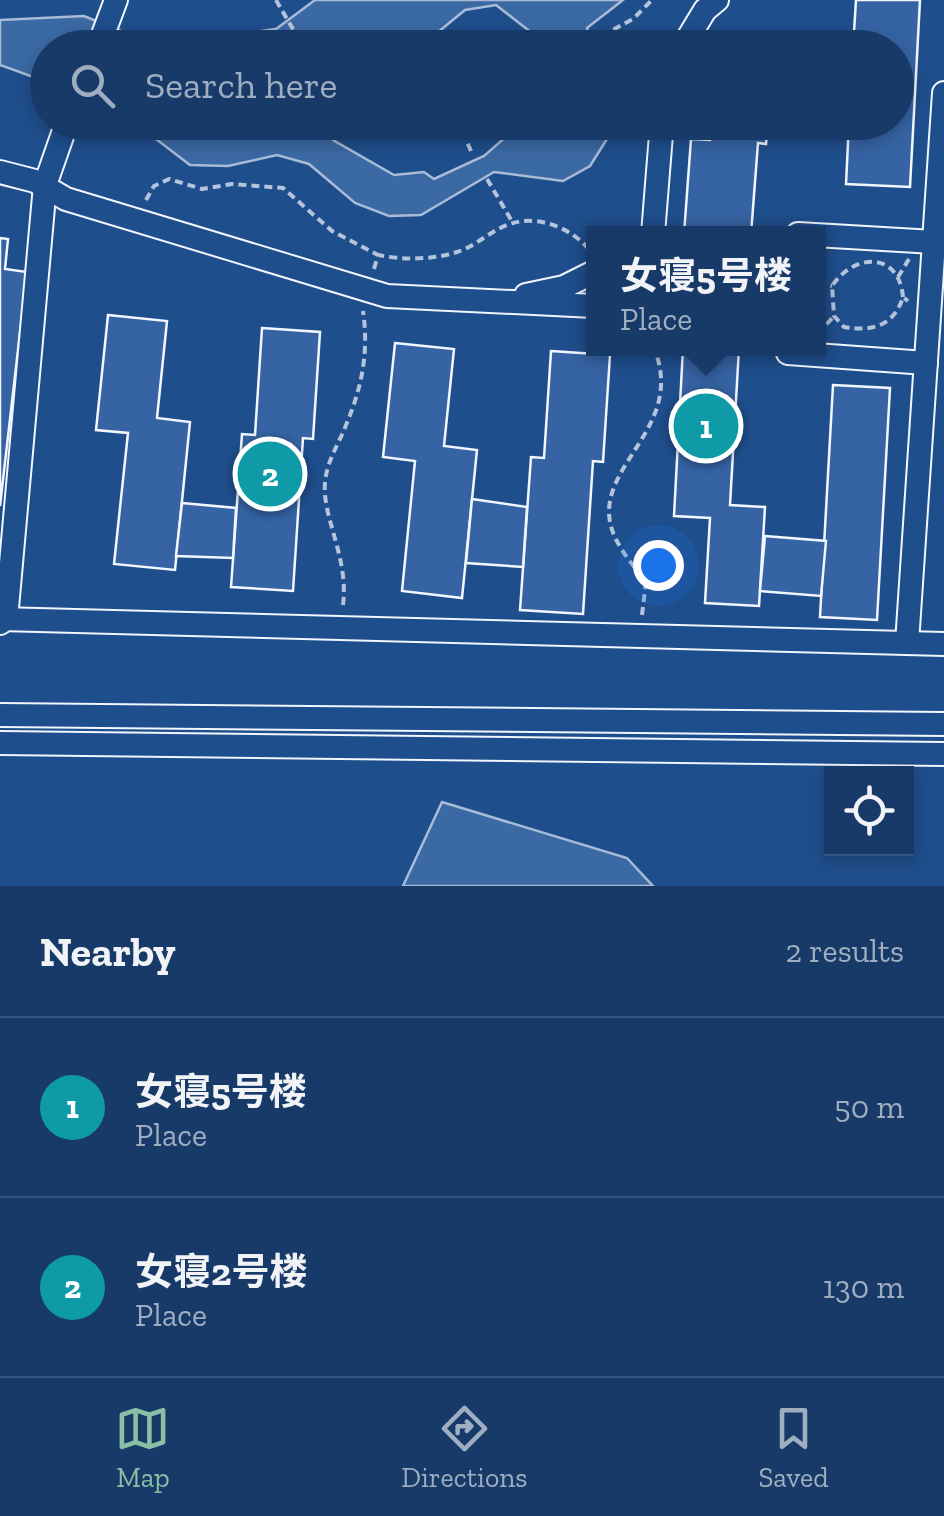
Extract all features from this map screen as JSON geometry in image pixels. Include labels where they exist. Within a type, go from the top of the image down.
[{"type":"street","points":[[693,30],[718,0]]},
{"type":"street","points":[[907,643],[944,94]]},
{"type":"street","points":[[61,140],[44,186],[2,620],[944,644]]},
{"type":"street","points":[[654,226],[660,140]]},
{"type":"street","points":[[0,172],[44,186],[66,199],[387,296],[586,306]]},
{"type":"street","points":[[639,226],[657,175]]},
{"type":"street","points":[[826,236],[934,242]]},
{"type":"street","points":[[498,301],[564,286],[586,276]]},
{"type":"street","points":[[826,356],[926,363]]},
{"type":"street","points":[[0,715],[944,724]]},
{"type":"street","points":[[0,743],[944,754]]},
{"type":"path","points":[[276,0],[294,30]]},
{"type":"path","points":[[612,30],[633,18],[652,0]]},
{"type":"path","points":[[466,140],[471,151]]},
{"type":"path","points":[[487,178],[513,223]]},
{"type":"path","points":[[134,218],[154,186],[169,180],[202,188],[265,186],[297,196],[332,231],[378,255],[428,257],[458,252],[513,223],[533,222],[575,234],[586,247]]},
{"type":"path","points":[[340,628],[346,578],[324,490],[328,462],[346,428],[365,368],[363,289],[378,255]]},
{"type":"path","points":[[903,297],[890,322],[874,328],[844,327],[834,316],[832,286],[851,264],[864,260],[890,269],[898,277],[903,297],[929,322]]},
{"type":"path","points":[[826,284],[832,286]]},
{"type":"path","points":[[826,325],[834,316]]},
{"type":"path","points":[[639,636],[646,582],[621,547],[610,521],[615,486],[645,441],[656,411],[660,386],[655,356]]},
{"type":"water","points":[[315,0],[623,0],[588,30],[528,30],[496,5],[465,10],[441,30],[268,30],[276,29]]},
{"type":"water","points":[[84,16],[119,30],[30,30],[30,76],[0,65],[0,20]]},
{"type":"water","points":[[157,140],[333,140],[394,175],[424,172],[434,179],[484,156],[502,140],[606,140],[590,166],[563,181],[494,172],[421,215],[389,216],[355,203],[309,164],[277,155],[228,166],[190,165]]},
{"type":"water","points":[[442,802],[627,858],[653,886],[403,886]]},
{"type":"building","points":[[856,0],[920,0],[914,112],[914,30],[854,30]]},
{"type":"building","points":[[691,140],[766,140],[766,144],[758,143],[752,226],[685,226]]},
{"type":"building","points":[[848,140],[913,140],[910,187],[846,184]]},
{"type":"building","points":[[0,238],[8,239],[5,269],[27,272],[0,506]]},
{"type":"building","points":[[108,315],[167,321],[157,418],[190,422],[175,570],[114,564],[128,433],[96,430]]},
{"type":"building","points":[[262,328],[320,332],[313,439],[303,438],[293,591],[231,587],[242,434],[255,435]]},
{"type":"building","points":[[395,343],[454,349],[444,446],[477,450],[462,598],[402,591],[415,461],[383,457]]},
{"type":"building","points":[[551,351],[610,356],[603,462],[593,461],[583,614],[520,610],[531,457],[544,458]]},
{"type":"building","points":[[683,356],[739,356],[730,505],[765,507],[759,606],[705,603],[710,518],[674,516]]},
{"type":"building","points":[[833,385],[890,388],[877,620],[820,617]]},
{"type":"building","points":[[472,499],[527,507],[523,567],[466,563]]},
{"type":"building","points":[[182,503],[236,508],[233,558],[176,556]]},
{"type":"building","points":[[765,536],[826,541],[821,596],[760,591]]},
{"type":"place","name":"女寝5号楼","points":[[706,426]]},
{"type":"place","name":"女寝2号楼","points":[[270,474]]}]
